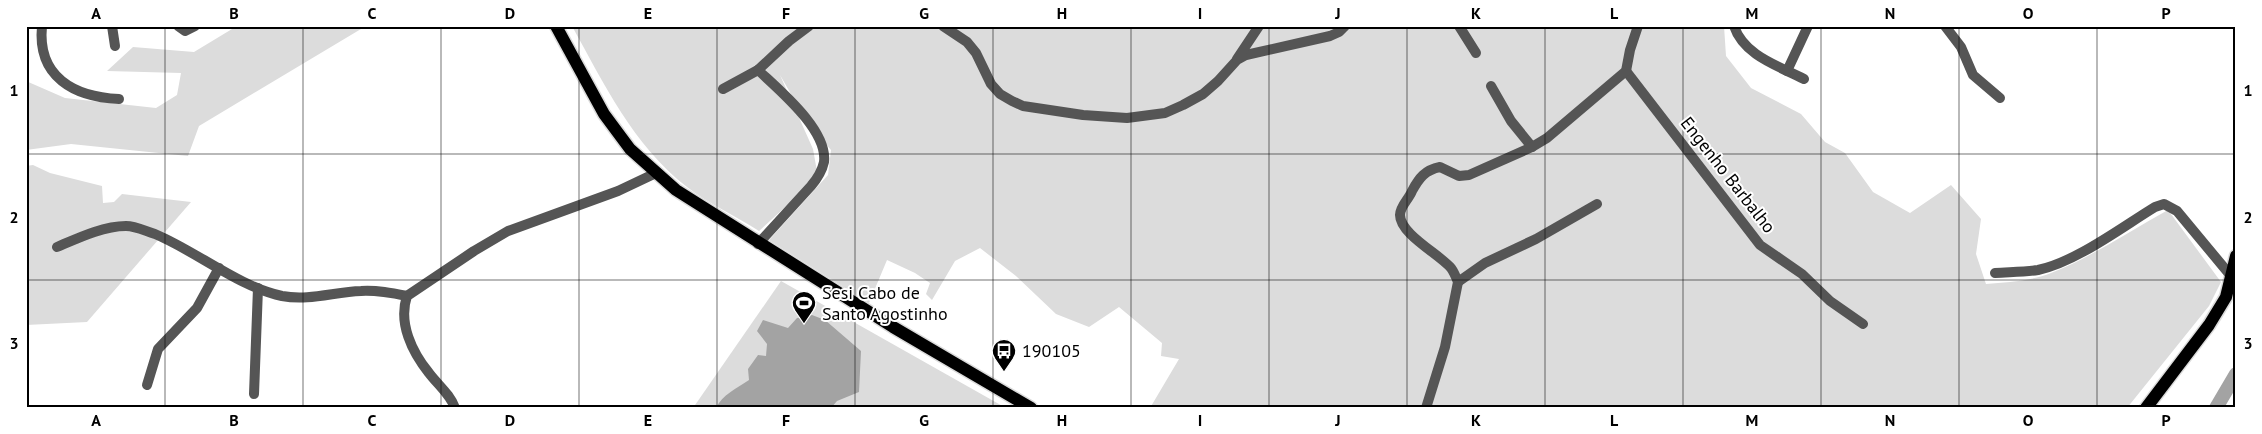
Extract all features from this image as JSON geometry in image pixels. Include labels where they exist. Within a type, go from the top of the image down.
[{"type":"main road","points":[[556,26],[604,114],[630,149],[676,190],[892,328],[1031,408]]},
{"type":"main road","points":[[2146,408],[2209,325],[2226,296],[2236,256]]},
{"type":"street","points":[[42,26],[43,52],[50,70],[56,77],[86,95],[119,98]]},
{"type":"street","points":[[112,26],[115,46]]},
{"type":"street","points":[[178,26],[185,31],[195,26]]},
{"type":"street","points":[[723,89],[758,70],[810,26]]},
{"type":"street","points":[[943,26],[967,42],[976,53],[991,84],[1000,94],[1023,106],[1083,116],[1141,118],[1165,113],[1203,94],[1218,82],[1237,60],[1260,26]]},
{"type":"street","points":[[1237,60],[1253,52],[1335,35],[1345,26]]},
{"type":"street","points":[[1460,26],[1476,54]]},
{"type":"street","points":[[1426,408],[1445,347],[1458,282],[1450,267],[1406,228],[1401,221],[1402,208],[1421,176],[1427,171],[1440,167],[1459,176],[1470,175],[1532,147],[1547,138],[1626,71],[1630,50],[1638,26]]},
{"type":"street","points":[[1734,26],[1746,46],[1756,55],[1804,79]]},
{"type":"street","points":[[1787,71],[1808,26]]},
{"type":"street","points":[[1945,26],[1961,47],[1972,75],[2000,98]]},
{"type":"street","points":[[758,70],[780,88],[803,116],[820,143],[824,156],[824,163],[818,177],[758,244]]},
{"type":"street","name":"Engenho Barbalho","points":[[1626,71],[1760,245],[1802,274],[1830,301],[1863,324]]},
{"type":"street","points":[[1491,86],[1511,121],[1532,147]]},
{"type":"street","points":[[57,247],[107,229],[124,226],[137,227],[166,239],[258,288],[277,295],[307,299],[360,291],[406,296],[508,231],[618,192],[656,173]]},
{"type":"street","points":[[1458,282],[1485,263],[1536,239],[1597,204]]},
{"type":"street","points":[[1996,273],[2038,270],[2059,263],[2077,255],[2155,207],[2164,204],[2177,211],[2231,276]]},
{"type":"street","points":[[147,385],[158,349],[197,308],[219,268]]},
{"type":"street","points":[[254,394],[258,288]]},
{"type":"street","points":[[406,296],[404,324],[413,348],[429,373],[449,396],[455,408]]},
{"type":"shaded area","points":[[237,26],[366,26],[199,126],[188,156],[71,144],[26,150],[26,81],[65,98],[156,108],[177,95],[181,73],[107,71],[133,47],[194,52]]},
{"type":"shaded area","points":[[572,26],[1724,26],[1726,56],[1751,88],[1801,114],[1825,142],[1845,153],[1873,192],[1910,213],[1951,185],[1981,219],[1976,254],[1986,284],[2043,276],[2066,267],[2096,252],[2168,210],[2221,282],[2209,306],[2127,408],[1150,408],[1179,359],[1161,356],[1162,343],[1119,307],[1089,327],[1056,314],[1016,276],[980,248],[955,261],[932,300],[926,294],[930,283],[915,273],[887,260],[869,303],[769,240],[828,175],[831,150],[807,122],[780,75],[813,149],[818,177],[759,231],[687,187],[651,152],[621,112]]},
{"type":"shaded area","points":[[33,165],[50,173],[102,186],[103,203],[114,202],[122,194],[191,202],[87,322],[26,325],[26,166]]},
{"type":"shaded area","name":"Sesi Cabo de Santo Agostinho","points":[[781,281],[1006,408],[693,408]]},
{"type":"shaded area","points":[[812,315],[825,320],[861,351],[859,392],[837,401],[831,408],[716,408],[726,396],[749,380],[748,369],[758,355],[766,356],[767,344],[757,331],[763,320],[788,328],[797,318]]},
{"type":"waterway","points":[[2216,408],[2236,374]]},
{"type":"place","name":"Sesi Cabo de Santo Agostinho","points":[[804,324]]},
{"type":"place","name":"190105","points":[[1004,372]]}]
